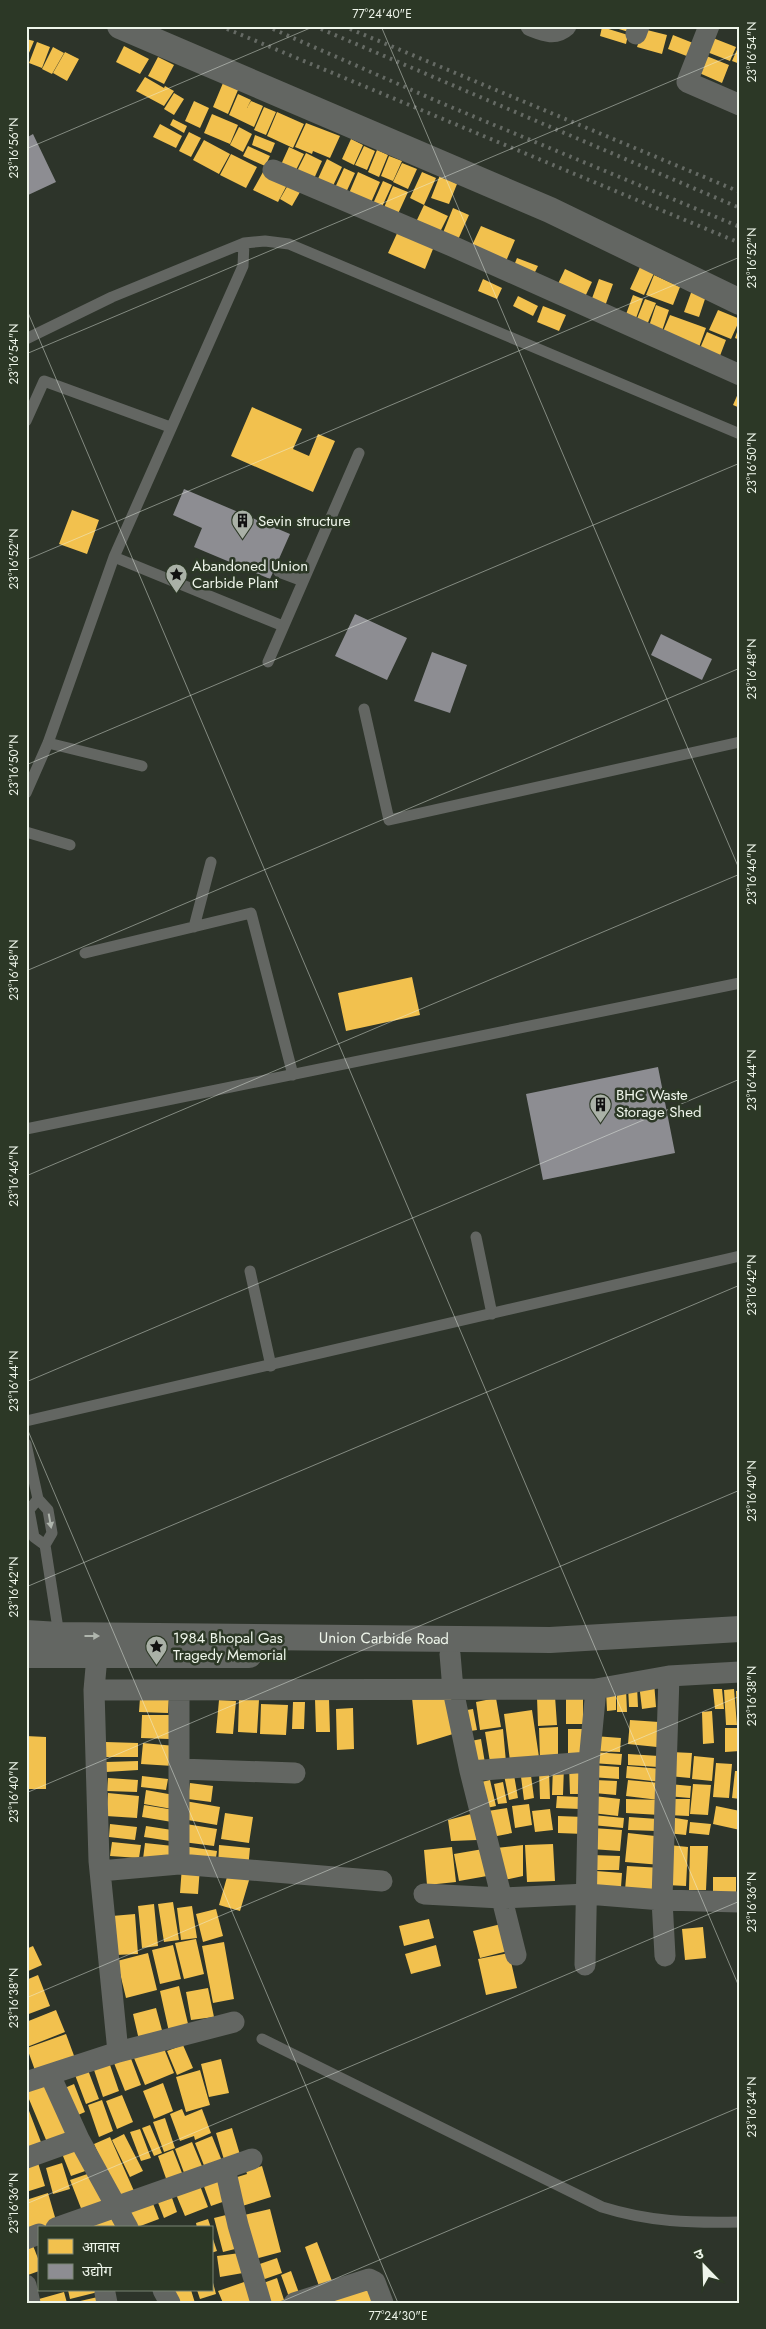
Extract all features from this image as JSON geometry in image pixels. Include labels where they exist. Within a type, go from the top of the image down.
[{"type":"street","points":[[120,26],[550,210],[740,302]]},
{"type":"street","points":[[531,26],[554,33],[561,31],[566,26]]},
{"type":"street","points":[[709,26],[687,82],[740,105]]},
{"type":"street","points":[[274,170],[452,246],[740,375]]},
{"type":"street","name":"Union Carbide Road","points":[[26,1655],[60,1645],[550,1640],[740,1629]]},
{"type":"street","name":"Union Carbide Road","points":[[26,1633],[96,1656],[518,1654],[740,1643]]},
{"type":"street","points":[[450,1654],[453,1690],[470,1771],[516,1955]]},
{"type":"street","points":[[96,1656],[94,1690],[100,1870],[118,2052]]},
{"type":"street","points":[[94,1690],[596,1689],[669,1676],[740,1672]]},
{"type":"street","points":[[665,1956],[662,1900],[669,1676]]},
{"type":"street","points":[[584,1965],[590,1762],[596,1689]]},
{"type":"street","points":[[179,1691],[179,1864]]},
{"type":"street","points":[[470,1771],[590,1762]]},
{"type":"street","points":[[180,1769],[295,1773]]},
{"type":"street","points":[[100,1870],[179,1864],[382,1881]]},
{"type":"street","points":[[424,1894],[501,1898],[587,1894],[662,1900],[740,1902]]},
{"type":"street","points":[[27,2078],[50,2075],[118,2052],[234,2022]]},
{"type":"street","points":[[50,2075],[79,2139],[127,2226]]},
{"type":"street","points":[[26,2158],[79,2139]]},
{"type":"street","points":[[61,2226],[252,2158]]},
{"type":"street","points":[[225,2168],[238,2225],[261,2303]]},
{"type":"street","points":[[26,2239],[38,2234]]},
{"type":"street","points":[[294,2303],[369,2279],[376,2282],[383,2303]]},
{"type":"street","points":[[26,2285],[30,2303]]},
{"type":"lane","points":[[26,339],[112,297],[244,243],[265,241],[289,244],[740,434]]},
{"type":"lane","points":[[26,793],[48,743],[114,557],[243,266],[244,243]]},
{"type":"lane","points":[[26,421],[44,381],[170,427]]},
{"type":"lane","points":[[268,662],[360,452]]},
{"type":"lane","points":[[114,557],[283,626]]},
{"type":"lane","points":[[279,572],[304,581]]},
{"type":"lane","points":[[364,709],[389,820],[740,742]]},
{"type":"lane","points":[[48,743],[142,766]]},
{"type":"lane","points":[[26,832],[70,845]]},
{"type":"lane","points":[[194,927],[211,862]]},
{"type":"lane","points":[[85,954],[251,913],[293,1075]]},
{"type":"lane","points":[[26,1130],[740,983]]},
{"type":"lane","points":[[476,1237],[492,1314]]},
{"type":"lane","points":[[26,1421],[271,1366],[740,1256]]},
{"type":"lane","points":[[250,1271],[271,1366]]},
{"type":"lane","points":[[26,1444],[38,1499],[48,1510],[52,1533],[45,1545],[60,1645]]},
{"type":"lane","points":[[38,1499],[29,1510],[34,1537],[45,1545]]},
{"type":"lane","points":[[262,2039],[602,2207],[616,2212],[655,2220],[695,2223],[740,2222]]},
{"type":"building: आवास","points":[[609,26],[634,26],[632,33]]},
{"type":"building: आवास","points":[[602,27],[628,35],[626,44],[600,36]]},
{"type":"building: आवास","points":[[643,29],[667,35],[662,54],[637,47]]},
{"type":"building: आवास","points":[[673,35],[698,45],[692,58],[668,49]]},
{"type":"building: आवास","points":[[713,38],[736,47],[730,61],[707,52]]},
{"type":"building: आवास","points":[[26,39],[34,41],[26,60]]},
{"type":"building: आवास","points":[[37,42],[50,47],[42,68],[29,63]]},
{"type":"building: आवास","points":[[740,43],[740,64],[732,61]]},
{"type":"building: आवास","points":[[124,46],[149,59],[140,74],[116,62]]},
{"type":"building: आवास","points":[[53,47],[64,53],[52,74],[42,69]]},
{"type":"building: आवास","points":[[65,52],[79,59],[67,81],[53,73]]},
{"type":"building: आवास","points":[[704,55],[729,65],[722,83],[697,72]]},
{"type":"building: आवास","points":[[158,57],[174,65],[164,84],[148,76]]},
{"type":"building: आवास","points":[[145,77],[164,88],[165,86],[174,91],[164,106],[136,91]]},
{"type":"building: आवास","points":[[223,83],[238,90],[228,114],[213,107]]},
{"type":"building: आवास","points":[[174,93],[184,99],[174,115],[164,109]]},
{"type":"building: आवास","points":[[238,94],[251,100],[247,108],[251,101],[263,106],[254,127],[229,115]]},
{"type":"building: आवास","points":[[194,101],[209,108],[200,128],[185,121]]},
{"type":"building: आवास","points":[[264,107],[276,112],[266,135],[254,130]]},
{"type":"building: आवास","points":[[277,112],[304,124],[293,148],[267,136]]},
{"type":"building: आवास","points":[[212,114],[238,125],[230,144],[204,133]]},
{"type":"building: आवास","points":[[173,119],[187,126],[184,133],[170,125]]},
{"type":"building: आवास","points":[[306,123],[340,136],[330,158],[313,151],[312,154],[295,147]]},
{"type":"building: आवास","points":[[160,124],[182,136],[176,148],[153,137]]},
{"type":"building: आवास","points":[[239,127],[252,134],[243,152],[230,145]]},
{"type":"building: आवास","points":[[189,132],[201,138],[191,157],[179,151]]},
{"type":"building: आवास","points":[[255,135],[275,143],[271,153],[252,145]]},
{"type":"building: आवास","points":[[351,139],[363,145],[354,165],[342,159]]},
{"type":"building: आवास","points":[[204,140],[230,154],[219,174],[193,160]]},
{"type":"building: आवास","points":[[248,146],[270,156],[265,166],[243,156]]},
{"type":"building: आवास","points":[[364,146],[375,151],[367,170],[355,165]]},
{"type":"building: आवास","points":[[289,147],[304,154],[293,176],[279,169]]},
{"type":"building: आवास","points":[[377,150],[388,155],[379,177],[368,172]]},
{"type":"building: आवास","points":[[306,153],[322,161],[312,183],[295,175]]},
{"type":"building: आवास","points":[[231,154],[257,167],[246,188],[220,175]]},
{"type":"building: आवास","points":[[389,156],[402,161],[393,181],[381,176]]},
{"type":"building: आवास","points":[[327,159],[342,167],[331,190],[316,183]]},
{"type":"building: आवास","points":[[402,163],[417,169],[408,189],[393,182]]},
{"type":"building: आवास","points":[[344,168],[355,173],[344,197],[333,192]]},
{"type":"building: आवास","points":[[263,172],[287,185],[278,202],[253,190]]},
{"type":"building: आवास","points":[[358,172],[380,182],[369,207],[347,198]]},
{"type":"building: आवास","points":[[422,172],[436,178],[424,205],[410,198]]},
{"type":"building: आवास","points":[[440,175],[457,184],[449,204],[431,198]]},
{"type":"building: आवास","points":[[383,181],[392,185],[381,209],[372,206]]},
{"type":"building: आवास","points":[[288,185],[300,192],[292,206],[280,199]]},
{"type":"building: आवास","points":[[393,186],[408,192],[397,216],[383,210]]},
{"type":"building: आवास","points":[[424,205],[448,216],[439,234],[416,222]]},
{"type":"building: आवास","points":[[453,208],[469,215],[457,242],[442,235]]},
{"type":"building: आवास","points":[[481,226],[515,240],[504,266],[469,252]]},
{"type":"building: आवास","points":[[399,229],[435,244],[425,269],[388,253]]},
{"type":"building: आवास","points":[[517,258],[538,266],[533,276],[513,268]]},
{"type":"building: आवास","points":[[640,267],[654,273],[644,295],[630,289]]},
{"type":"building: आवास","points":[[565,269],[592,282],[584,299],[557,286]]},
{"type":"building: आवास","points":[[654,275],[680,287],[673,305],[646,295]]},
{"type":"building: आवास","points":[[483,279],[502,288],[497,299],[478,291]]},
{"type":"building: आवास","points":[[599,279],[613,284],[604,309],[590,304]]},
{"type":"building: आवास","points":[[692,290],[706,296],[699,317],[684,312]]},
{"type":"building: आवास","points":[[633,295],[643,299],[635,321],[625,317]]},
{"type":"building: आवास","points":[[518,296],[538,306],[533,316],[513,306]]},
{"type":"building: आवास","points":[[645,299],[656,303],[647,325],[636,321]]},
{"type":"building: आवास","points":[[656,305],[669,310],[662,331],[649,326]]},
{"type":"building: आवास","points":[[543,306],[566,315],[559,331],[537,322]]},
{"type":"building: आवास","points":[[718,310],[740,319],[731,339],[709,330]]},
{"type":"building: आवास","points":[[670,315],[706,328],[698,350],[661,336]]},
{"type":"building: आवास","points":[[740,326],[740,340],[735,338]]},
{"type":"building: आवास","points":[[707,332],[726,340],[718,361],[698,353]]},
{"type":"building: आवास","points":[[740,389],[740,408],[733,405]]},
{"type":"building: आवास","points":[[252,407],[302,429],[293,449],[309,456],[318,434],[335,441],[313,492],[231,456]]},
{"type":"building: आवास","points":[[72,510],[99,520],[87,554],[59,544]]},
{"type":"building: आवास","points":[[412,977],[420,1015],[346,1031],[338,993]]},
{"type":"building: आवास","points":[[654,1682],[656,1707],[642,1709],[639,1684]]},
{"type":"building: आवास","points":[[628,1686],[637,1686],[638,1707],[629,1707]]},
{"type":"building: आवास","points":[[616,1689],[616,1710],[607,1711],[606,1690]]},
{"type":"building: आवास","points":[[626,1689],[627,1712],[617,1712],[617,1690]]},
{"type":"building: आवास","points":[[713,1689],[722,1689],[724,1709],[715,1709]]},
{"type":"building: आवास","points":[[734,1689],[737,1725],[726,1725],[724,1690]]},
{"type":"building: आवास","points":[[736,1691],[740,1691],[740,1714],[737,1714]]},
{"type":"building: आवास","points":[[451,1695],[453,1734],[417,1745],[412,1698]]},
{"type":"building: आवास","points":[[555,1696],[557,1725],[538,1726],[537,1697]]},
{"type":"building: आवास","points":[[140,1698],[169,1699],[168,1713],[139,1712]]},
{"type":"building: आवास","points":[[496,1698],[501,1727],[480,1730],[476,1702]]},
{"type":"building: आवास","points":[[566,1698],[583,1698],[583,1724],[566,1724]]},
{"type":"building: आवास","points":[[239,1699],[259,1700],[257,1733],[238,1732]]},
{"type":"building: आवास","points":[[315,1699],[329,1699],[330,1732],[316,1732]]},
{"type":"building: आवास","points":[[219,1700],[236,1701],[233,1734],[216,1733]]},
{"type":"building: आवास","points":[[293,1702],[305,1702],[304,1729],[292,1729]]},
{"type":"building: आवास","points":[[261,1704],[288,1705],[286,1735],[260,1734]]},
{"type":"building: आवास","points":[[353,1708],[354,1749],[337,1750],[336,1709]]},
{"type":"building: आवास","points":[[473,1709],[477,1730],[464,1732],[461,1711]]},
{"type":"building: आवास","points":[[532,1710],[539,1757],[510,1761],[504,1714]]},
{"type":"building: आवास","points":[[712,1711],[714,1743],[703,1744],[702,1712]]},
{"type":"building: आवास","points":[[142,1715],[169,1715],[169,1739],[141,1738]]},
{"type":"building: आवास","points":[[630,1720],[659,1722],[657,1747],[628,1744]]},
{"type":"building: आवास","points":[[558,1727],[558,1759],[540,1759],[539,1728]]},
{"type":"building: आवास","points":[[725,1728],[740,1728],[740,1751],[725,1752]]},
{"type":"building: आवास","points":[[503,1729],[506,1762],[490,1762],[485,1732]]},
{"type":"building: आवास","points":[[568,1729],[585,1729],[585,1760],[568,1760]]},
{"type":"building: आवास","points":[[26,1736],[46,1737],[46,1789],[26,1789]]},
{"type":"building: आवास","points":[[594,1736],[621,1738],[620,1752],[593,1751]]},
{"type":"building: आवास","points":[[481,1739],[485,1763],[475,1765],[471,1741]]},
{"type":"building: आवास","points":[[106,1742],[138,1743],[138,1757],[106,1757]]},
{"type":"building: आवास","points":[[143,1743],[175,1746],[173,1766],[141,1764]]},
{"type":"building: आवास","points":[[593,1752],[622,1754],[621,1765],[592,1763]]},
{"type":"building: आवास","points":[[671,1752],[692,1753],[690,1778],[669,1776]]},
{"type":"building: आवास","points":[[628,1754],[659,1756],[658,1767],[628,1765]]},
{"type":"building: आवास","points":[[694,1756],[714,1758],[712,1781],[692,1779]]},
{"type":"building: आवास","points":[[138,1761],[138,1770],[106,1772],[106,1762]]},
{"type":"building: आवास","points":[[716,1763],[732,1764],[729,1798],[713,1797]]},
{"type":"building: आवास","points":[[569,1765],[582,1765],[582,1794],[570,1794]]},
{"type":"building: आवास","points":[[592,1765],[619,1767],[619,1779],[591,1777]]},
{"type":"building: आवास","points":[[553,1766],[564,1766],[563,1795],[552,1795]]},
{"type":"building: आवास","points":[[627,1766],[662,1769],[661,1782],[626,1778]]},
{"type":"building: आवास","points":[[530,1768],[534,1798],[524,1800],[520,1769]]},
{"type":"building: आवास","points":[[513,1769],[518,1798],[509,1800],[503,1770]]},
{"type":"building: आवास","points":[[539,1771],[549,1771],[550,1799],[540,1799]]},
{"type":"building: आवास","points":[[735,1771],[740,1771],[740,1799],[732,1798]]},
{"type":"building: आवास","points":[[142,1776],[168,1779],[166,1790],[141,1787]]},
{"type":"building: आवास","points":[[108,1778],[138,1780],[137,1792],[107,1791]]},
{"type":"building: आवास","points":[[490,1780],[496,1806],[482,1809],[477,1783]]},
{"type":"building: आवास","points":[[595,1780],[617,1781],[616,1795],[594,1793]]},
{"type":"building: आवास","points":[[628,1780],[660,1783],[659,1800],[626,1796]]},
{"type":"building: आवास","points":[[503,1782],[507,1803],[498,1804],[494,1784]]},
{"type":"building: आवास","points":[[190,1783],[213,1786],[211,1802],[188,1799]]},
{"type":"building: आवास","points":[[669,1784],[691,1786],[690,1798],[667,1796]]},
{"type":"building: आवास","points":[[693,1784],[711,1785],[708,1815],[690,1814]]},
{"type":"building: आवास","points":[[146,1790],[174,1795],[172,1809],[144,1804]]},
{"type":"building: आवास","points":[[108,1793],[139,1796],[137,1818],[106,1816]]},
{"type":"building: आवास","points":[[557,1796],[580,1797],[580,1809],[556,1808]]},
{"type":"building: आवास","points":[[594,1796],[620,1799],[618,1816],[592,1813]]},
{"type":"building: आवास","points":[[626,1799],[661,1800],[660,1815],[626,1813]]},
{"type":"building: आवास","points":[[667,1799],[690,1799],[689,1816],[667,1815]]},
{"type":"building: आवास","points":[[185,1801],[220,1807],[217,1825],[182,1819]]},
{"type":"building: आवास","points":[[529,1804],[532,1825],[515,1828],[512,1806]]},
{"type":"building: आवास","points":[[144,1805],[174,1810],[172,1822],[142,1817]]},
{"type":"building: आवास","points":[[716,1806],[740,1811],[740,1830],[713,1824]]},
{"type":"building: आवास","points":[[507,1808],[512,1833],[492,1837],[488,1811]]},
{"type":"building: आवास","points":[[550,1809],[553,1830],[535,1832],[532,1811]]},
{"type":"building: आवास","points":[[225,1813],[253,1817],[249,1843],[221,1839]]},
{"type":"building: आवास","points":[[471,1814],[477,1840],[451,1841],[448,1820]]},
{"type":"building: आवास","points":[[593,1815],[624,1818],[623,1828],[592,1825]]},
{"type":"building: आवास","points":[[558,1816],[584,1817],[584,1834],[558,1833]]},
{"type":"building: आवास","points":[[629,1817],[658,1819],[657,1831],[628,1830]]},
{"type":"building: आवास","points":[[669,1817],[688,1820],[686,1835],[667,1833]]},
{"type":"building: आवास","points":[[690,1822],[711,1824],[709,1835],[689,1833]]},
{"type":"building: आवास","points":[[110,1824],[137,1827],[135,1840],[109,1837]]},
{"type":"building: आवास","points":[[186,1824],[217,1829],[214,1846],[183,1842]]},
{"type":"building: आवास","points":[[146,1826],[172,1830],[170,1841],[144,1837]]},
{"type":"building: आवास","points":[[593,1828],[622,1830],[620,1851],[591,1849]]},
{"type":"building: आवास","points":[[628,1833],[664,1837],[661,1865],[625,1862]]},
{"type":"building: आवास","points":[[112,1842],[141,1845],[139,1858],[110,1856]]},
{"type":"building: आवास","points":[[145,1843],[173,1846],[172,1862],[143,1859]]},
{"type":"building: आवास","points":[[553,1844],[555,1881],[527,1882],[525,1845]]},
{"type":"building: आवास","points":[[219,1845],[250,1848],[248,1869],[218,1867]]},
{"type":"building: आवास","points":[[523,1845],[523,1876],[499,1881],[496,1848]]},
{"type":"building: आवास","points":[[669,1845],[688,1847],[686,1886],[666,1885]]},
{"type":"building: आवास","points":[[183,1846],[217,1851],[215,1864],[181,1858]]},
{"type":"building: आवास","points":[[690,1846],[708,1846],[706,1890],[689,1890]]},
{"type":"building: आवास","points":[[452,1847],[456,1882],[427,1885],[424,1850]]},
{"type":"building: आवास","points":[[483,1849],[487,1876],[459,1881],[454,1854]]},
{"type":"building: आवास","points":[[592,1855],[620,1856],[619,1870],[592,1870]]},
{"type":"building: आवास","points":[[182,1866],[200,1867],[198,1894],[180,1893]]},
{"type":"building: आवास","points":[[627,1866],[662,1868],[660,1892],[625,1890]]},
{"type":"building: आवास","points":[[229,1870],[250,1877],[240,1911],[219,1905]]},
{"type":"building: आवास","points":[[596,1871],[622,1873],[621,1887],[595,1886]]},
{"type":"building: आवास","points":[[713,1877],[736,1877],[736,1894],[713,1894]]},
{"type":"building: आवास","points":[[173,1902],[179,1940],[164,1942],[158,1904]]},
{"type":"building: आवास","points":[[154,1904],[158,1946],[142,1948],[138,1906]]},
{"type":"building: आवास","points":[[192,1906],[197,1938],[181,1940],[177,1908]]},
{"type":"building: आवास","points":[[216,1909],[223,1936],[203,1942],[196,1914]]},
{"type":"building: आवास","points":[[135,1914],[138,1954],[115,1955],[112,1916]]},
{"type":"building: आवास","points":[[429,1919],[434,1938],[404,1946],[399,1926]]},
{"type":"building: आवास","points":[[501,1924],[508,1951],[480,1958],[473,1931]]},
{"type":"building: आवास","points":[[703,1927],[706,1958],[685,1960],[682,1929]]},
{"type":"building: आवास","points":[[196,1939],[204,1974],[184,1979],[175,1943]]},
{"type":"building: आवास","points":[[224,1942],[234,1999],[213,2003],[202,1946]]},
{"type":"building: आवास","points":[[173,1945],[181,1979],[160,1984],[152,1950]]},
{"type":"building: आवास","points":[[436,1945],[441,1966],[411,1974],[405,1954]]},
{"type":"building: आवास","points":[[33,1946],[42,1965],[26,1972],[26,1949]]},
{"type":"building: आवास","points":[[148,1953],[157,1990],[126,1998],[117,1961]]},
{"type":"building: आवास","points":[[509,1953],[517,1988],[486,1995],[478,1959]]},
{"type":"building: आवास","points":[[38,1975],[50,2006],[26,2015],[26,1980]]},
{"type":"building: आवास","points":[[179,1986],[189,2028],[169,2032],[160,1991]]},
{"type":"building: आवास","points":[[208,1988],[214,2017],[191,2020],[186,1992]]},
{"type":"building: आवास","points":[[156,2008],[163,2034],[139,2040],[133,2014]]},
{"type":"building: आवास","points":[[56,2010],[65,2032],[27,2047],[26,2022]]},
{"type":"building: आवास","points":[[66,2034],[76,2061],[37,2076],[27,2048]]},
{"type":"building: आवास","points":[[183,2045],[193,2068],[177,2075],[167,2051]]},
{"type":"building: आवास","points":[[163,2046],[174,2073],[145,2085],[134,2058]]},
{"type":"building: आवास","points":[[130,2056],[141,2085],[125,2091],[114,2063]]},
{"type":"building: आवास","points":[[221,2059],[229,2093],[209,2097],[201,2064]]},
{"type":"building: आवास","points":[[109,2062],[119,2091],[103,2097],[93,2067]]},
{"type":"building: आवास","points":[[88,2070],[99,2099],[86,2104],[75,2075]]},
{"type":"building: आवास","points":[[200,2070],[210,2105],[186,2112],[176,2077]]},
{"type":"building: आवास","points":[[50,2082],[74,2136],[49,2147],[26,2092]]},
{"type":"building: आवास","points":[[163,2083],[173,2111],[154,2119],[143,2091]]},
{"type":"building: आवास","points":[[74,2084],[85,2112],[71,2118],[60,2090]]},
{"type":"building: आवास","points":[[122,2095],[133,2122],[117,2129],[106,2101]]},
{"type":"building: आवास","points":[[102,2100],[113,2131],[99,2137],[88,2105]]},
{"type":"building: आवास","points":[[26,2103],[44,2150],[26,2157]]},
{"type":"building: आवास","points":[[182,2109],[185,2116],[202,2109],[211,2133],[195,2140],[194,2136],[180,2141],[170,2114]]},
{"type":"building: आवास","points":[[165,2118],[175,2148],[164,2152],[153,2122]]},
{"type":"building: आवास","points":[[150,2125],[162,2153],[154,2156],[142,2128]]},
{"type":"building: आवास","points":[[232,2128],[241,2158],[225,2163],[216,2133]]},
{"type":"building: आवास","points":[[140,2129],[151,2158],[141,2161],[130,2132]]},
{"type":"building: आवास","points":[[124,2134],[143,2171],[130,2177],[112,2140]]},
{"type":"building: आवास","points":[[212,2136],[222,2161],[205,2168],[195,2143]]},
{"type":"building: आवास","points":[[110,2137],[134,2191],[118,2198],[94,2144]]},
{"type":"building: आवास","points":[[192,2142],[204,2171],[186,2178],[175,2149]]},
{"type":"building: आवास","points":[[80,2145],[88,2170],[71,2176],[61,2151]]},
{"type":"building: आवास","points":[[173,2150],[184,2178],[168,2184],[158,2156]]},
{"type":"building: आवास","points":[[36,2156],[45,2186],[26,2192],[26,2160]]},
{"type":"building: आवास","points":[[62,2163],[70,2189],[53,2194],[46,2168]]},
{"type":"building: आवास","points":[[262,2166],[271,2197],[239,2207],[231,2179],[247,2174],[246,2171]]},
{"type":"building: आवास","points":[[93,2172],[107,2207],[84,2216],[70,2180]]},
{"type":"building: आवास","points":[[222,2174],[231,2199],[211,2206],[202,2181]]},
{"type":"building: आवास","points":[[199,2183],[208,2207],[185,2216],[175,2192]]},
{"type":"building: आवास","points":[[48,2193],[57,2224],[38,2226],[38,2230],[26,2233],[26,2200]]},
{"type":"building: आवास","points":[[171,2195],[177,2212],[164,2218],[157,2200]]},
{"type":"building: आवास","points":[[152,2201],[159,2219],[140,2226],[134,2226],[127,2210]]},
{"type":"building: आवास","points":[[270,2209],[281,2252],[251,2260],[240,2216]]},
{"type":"building: आवास","points":[[112,2211],[118,2226],[91,2226],[89,2220]]},
{"type":"building: आवास","points":[[234,2213],[243,2247],[223,2252],[214,2218]]},
{"type":"building: आवास","points":[[208,2219],[210,2226],[197,2226],[196,2223]]},
{"type":"building: आवास","points":[[212,2236],[217,2251],[212,2253]]},
{"type":"building: आवास","points":[[317,2242],[332,2281],[319,2286],[305,2247]]},
{"type":"building: आवास","points":[[32,2243],[38,2258],[38,2271],[28,2275],[26,2245]]},
{"type":"building: आवास","points":[[240,2253],[243,2273],[220,2277],[217,2256]]},
{"type":"building: आवास","points":[[277,2258],[282,2273],[259,2281],[254,2266]]},
{"type":"building: आवास","points":[[291,2271],[299,2293],[289,2297],[281,2275]]},
{"type":"building: आवास","points":[[277,2278],[284,2300],[275,2303],[264,2303],[258,2285]]},
{"type":"building: आवास","points":[[212,2279],[216,2294],[200,2299],[198,2292],[212,2292]]},
{"type":"building: आवास","points":[[247,2281],[254,2303],[223,2303],[218,2291]]},
{"type":"building: आवास","points":[[368,2286],[373,2303],[331,2303],[330,2300]]},
{"type":"building: आवास","points":[[64,2292],[67,2303],[40,2303],[39,2299]]},
{"type":"building: आवास","points":[[68,2292],[98,2292],[70,2299]]},
{"type":"building: आवास","points":[[168,2292],[192,2292],[195,2303],[175,2303]]},
{"type":"building: आवास","points":[[102,2296],[103,2303],[76,2303],[76,2302]]},
{"type":"building: उद्योग","points":[[33,134],[56,182],[26,196],[26,138]]},
{"type":"building: उद्योग","name":"Sevin structure","points":[[184,489],[290,534],[270,579],[194,547],[202,528],[173,515]]},
{"type":"building: उद्योग","points":[[355,614],[407,638],[387,680],[335,656]]},
{"type":"building: उद्योग","points":[[661,634],[712,659],[702,680],[651,655]]},
{"type":"building: उद्योग","points":[[432,652],[467,665],[450,713],[414,701]]},
{"type":"building: उद्योग","name":"BHC Waste Storage Shed","points":[[658,1067],[675,1153],[543,1180],[526,1094]]},
{"type":"railway","points":[[220,26],[740,243]]},
{"type":"railway","points":[[266,26],[446,105],[740,227]]},
{"type":"railway","points":[[314,26],[740,208]]},
{"type":"railway","points":[[343,26],[740,192]]},
{"type":"place","name":"Sevin structure","points":[[242,540]]},
{"type":"place","name":"Abandoned Union Carbide Plant","points":[[176,594]]},
{"type":"place","name":"BHC Waste Storage Shed","points":[[600,1123]]},
{"type":"place","name":"1984 Bhopal Gas Tragedy Memorial","points":[[157,1666]]}]
